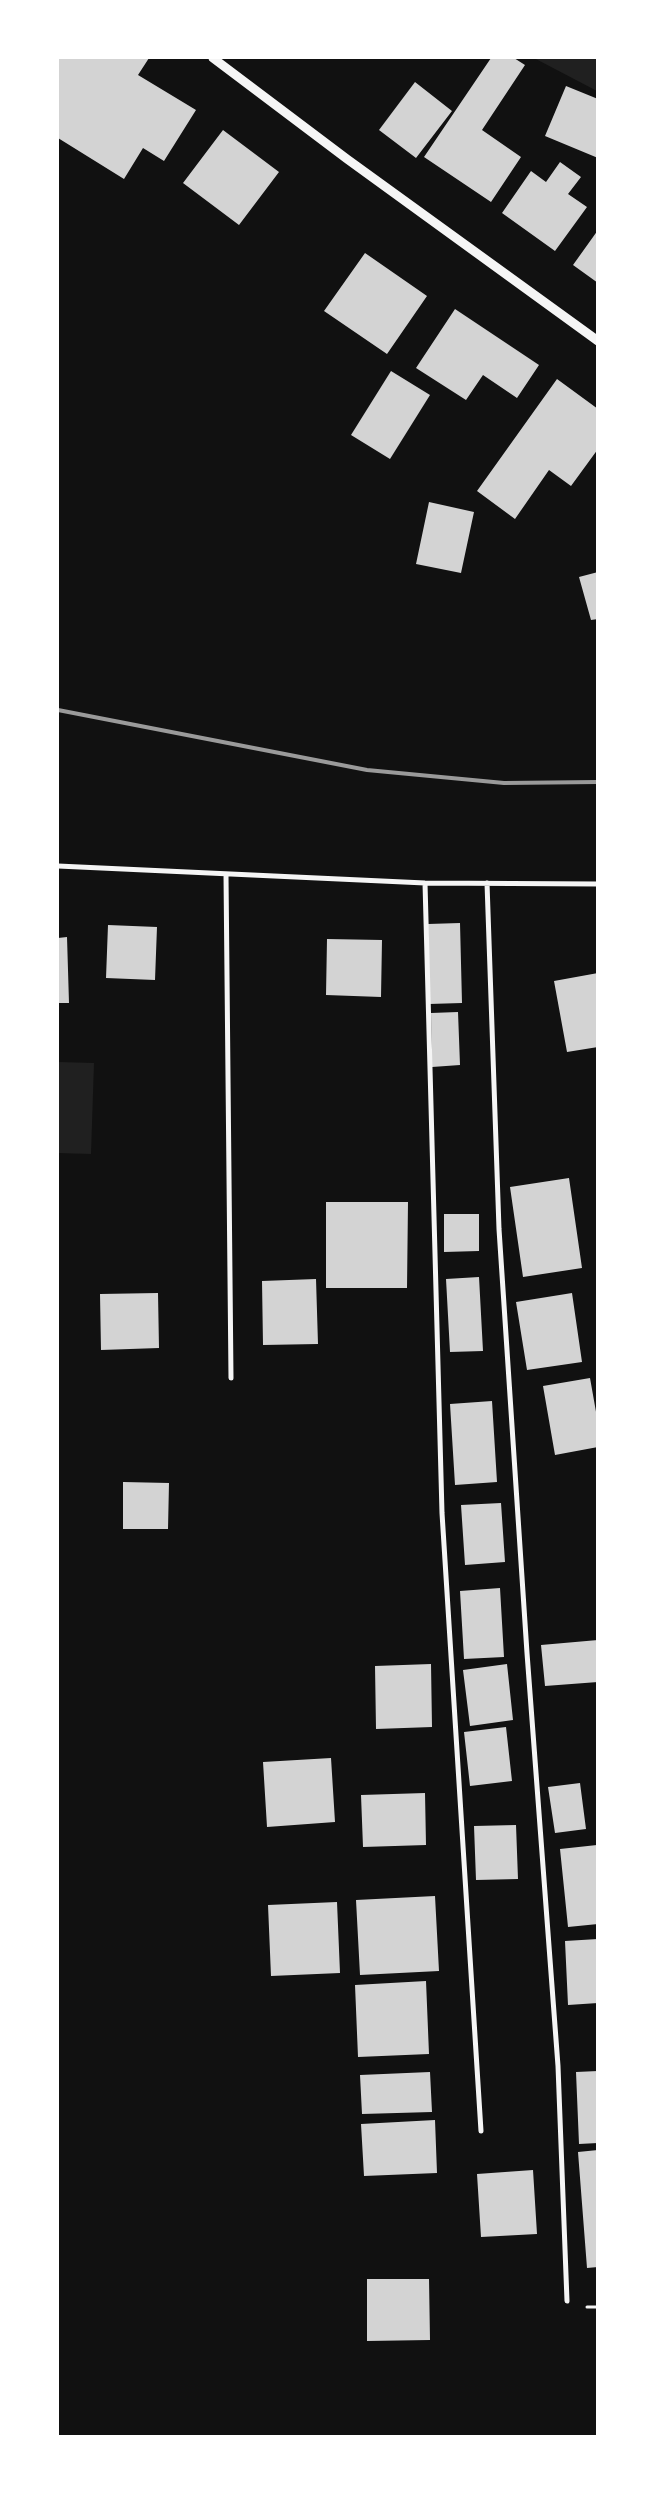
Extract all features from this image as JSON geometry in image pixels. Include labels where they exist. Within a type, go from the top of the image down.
[{"type":"street","points":[[213,58],[347,159],[598,341]]},
{"type":"street","points":[[58,866],[425,883],[598,884]]},
{"type":"street","points":[[226,875],[231,1378]]},
{"type":"street","points":[[425,883],[442,1513],[481,2131]]},
{"type":"street","points":[[487,883],[499,1229],[526,1643],[558,2066],[567,2301]]},
{"type":"shaded area","points":[[534,58],[597,58],[597,91]]},
{"type":"shaded area","points":[[58,1062],[94,1063],[91,1154],[58,1153]]},
{"type":"building","points":[[58,58],[149,58],[138,75],[196,110],[164,161],[143,148],[124,179],[58,138]]},
{"type":"building","points":[[491,58],[514,58],[525,65],[482,130],[521,157],[491,202],[424,157]]},
{"type":"building","points":[[415,82],[452,111],[416,158],[379,130]]},
{"type":"building","points":[[566,86],[598,99],[598,158],[545,136]]},
{"type":"building","points":[[223,130],[279,172],[239,225],[183,183]]},
{"type":"building","points":[[560,162],[581,177],[568,194],[587,207],[555,251],[502,213],[531,171],[546,182]]},
{"type":"building","points":[[598,230],[598,283],[573,265]]},
{"type":"building","points":[[365,253],[427,296],[387,354],[324,311]]},
{"type":"building","points":[[455,309],[539,365],[517,398],[483,375],[466,400],[416,368]]},
{"type":"building","points":[[391,371],[430,395],[390,459],[351,435]]},
{"type":"building","points":[[557,379],[598,409],[598,449],[571,486],[549,470],[515,519],[477,491]]},
{"type":"building","points":[[429,502],[474,512],[461,573],[416,564]]},
{"type":"building","points":[[598,572],[598,619],[591,620],[579,577]]},
{"type":"building","points":[[460,923],[462,1003],[429,1004],[428,924]]},
{"type":"building","points":[[108,925],[157,927],[155,980],[106,978]]},
{"type":"building","points":[[67,937],[69,1003],[58,1003],[58,938]]},
{"type":"building","points":[[327,939],[382,940],[381,997],[326,995]]},
{"type":"building","points":[[598,973],[598,1047],[567,1052],[554,981]]},
{"type":"building","points":[[458,1012],[460,1065],[432,1067],[431,1013]]},
{"type":"building","points":[[569,1178],[582,1268],[523,1277],[510,1187]]},
{"type":"building","points":[[326,1202],[408,1202],[407,1288],[326,1288]]},
{"type":"building","points":[[444,1214],[479,1214],[479,1251],[444,1252]]},
{"type":"building","points":[[479,1277],[483,1351],[450,1352],[446,1279]]},
{"type":"building","points":[[316,1279],[318,1344],[263,1345],[262,1281]]},
{"type":"building","points":[[158,1293],[159,1348],[101,1350],[100,1294]]},
{"type":"building","points":[[572,1293],[582,1362],[527,1370],[516,1302]]},
{"type":"building","points":[[590,1378],[598,1423],[598,1447],[555,1455],[543,1386]]},
{"type":"building","points":[[492,1401],[497,1482],[455,1485],[450,1404]]},
{"type":"building","points":[[123,1482],[169,1483],[168,1529],[123,1529]]},
{"type":"building","points":[[501,1503],[505,1562],[465,1565],[461,1505]]},
{"type":"building","points":[[500,1588],[504,1657],[464,1659],[460,1591]]},
{"type":"building","points":[[598,1640],[598,1682],[545,1686],[541,1645]]},
{"type":"building","points":[[431,1664],[432,1727],[376,1729],[375,1666]]},
{"type":"building","points":[[507,1664],[513,1720],[470,1726],[463,1670]]},
{"type":"building","points":[[506,1727],[512,1781],[470,1786],[464,1732]]},
{"type":"building","points":[[331,1758],[335,1822],[267,1827],[263,1762]]},
{"type":"building","points":[[580,1783],[586,1829],[555,1833],[548,1787]]},
{"type":"building","points":[[425,1793],[426,1845],[363,1847],[361,1795]]},
{"type":"building","points":[[516,1825],[518,1879],[476,1880],[474,1826]]},
{"type":"building","points":[[597,1845],[598,1924],[568,1927],[560,1849]]},
{"type":"building","points":[[435,1896],[439,1971],[360,1975],[356,1900]]},
{"type":"building","points":[[337,1902],[340,1973],[271,1976],[268,1905]]},
{"type":"building","points":[[598,1939],[598,2003],[568,2005],[565,1941]]},
{"type":"building","points":[[426,1981],[429,2054],[358,2057],[355,1985]]},
{"type":"building","points":[[598,2071],[598,2143],[579,2144],[576,2072]]},
{"type":"building","points":[[430,2072],[432,2112],[362,2114],[360,2075]]},
{"type":"building","points":[[435,2120],[437,2173],[364,2176],[361,2124]]},
{"type":"building","points":[[598,2150],[598,2267],[587,2268],[578,2152]]},
{"type":"building","points":[[533,2170],[537,2234],[481,2237],[477,2174]]},
{"type":"building","points":[[367,2279],[429,2279],[430,2340],[367,2341]]},
{"type":"railway","points":[[58,710],[367,770],[504,783],[598,782]]}]
